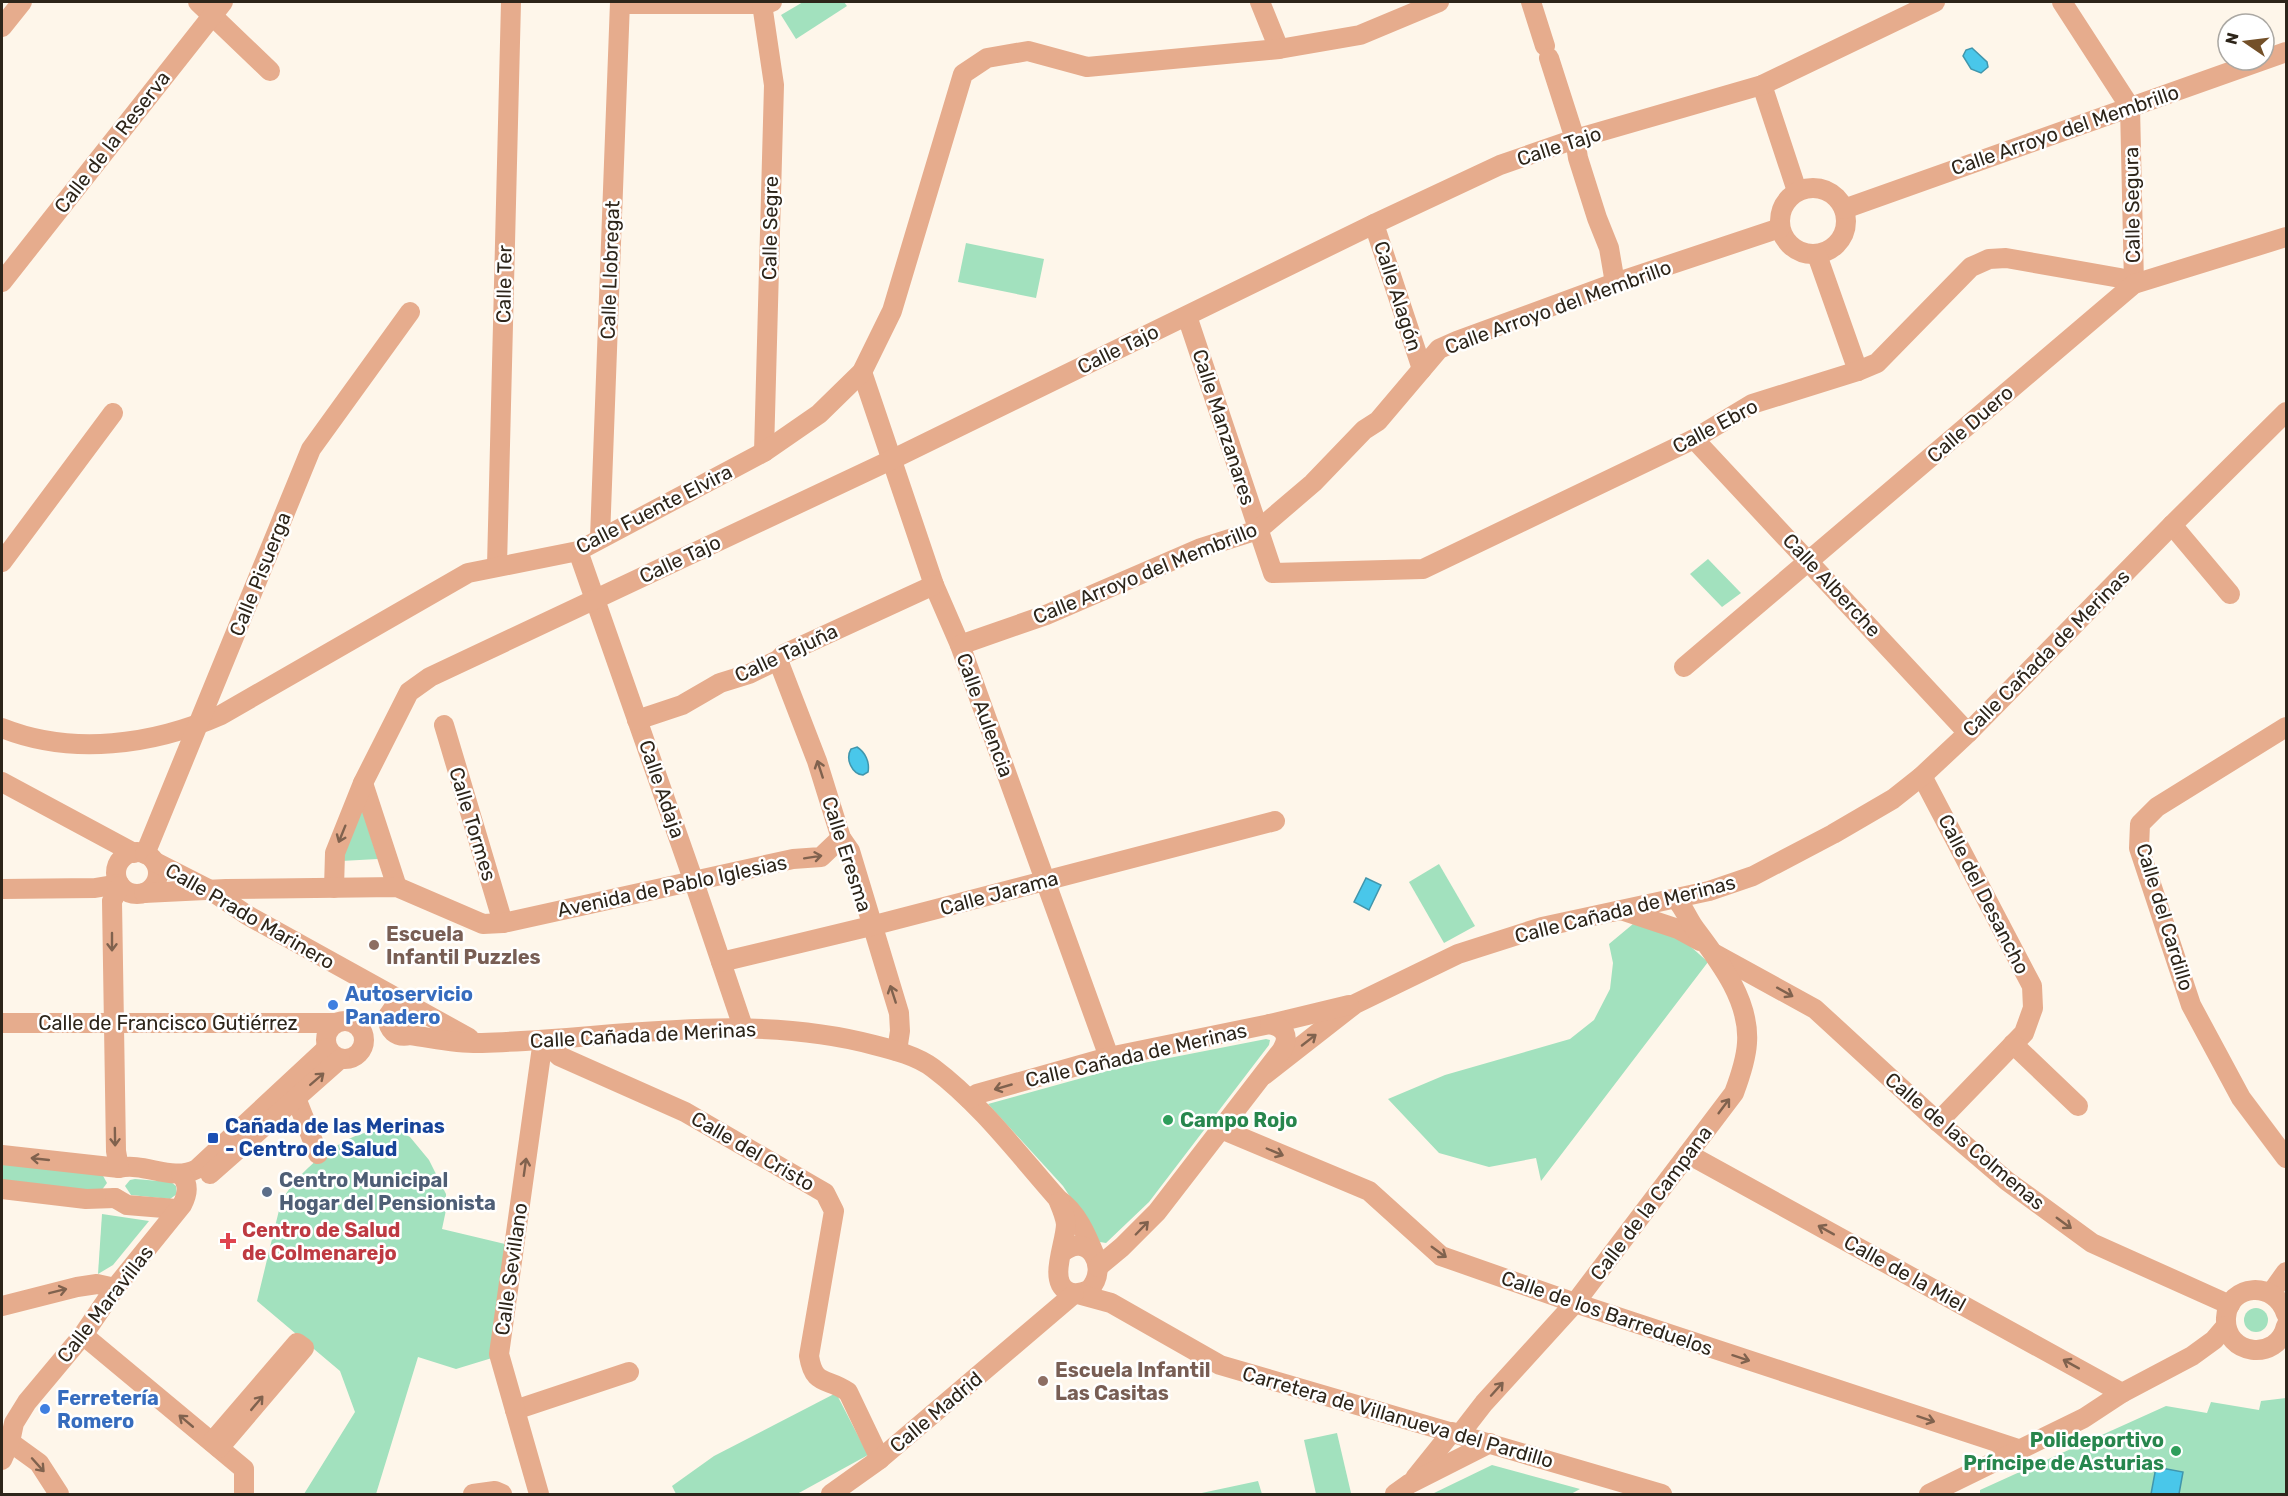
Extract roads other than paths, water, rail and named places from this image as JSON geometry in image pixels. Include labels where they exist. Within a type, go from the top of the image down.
[{"type":"street","points":[[2,27],[22,2]]},
{"type":"street","points":[[198,2],[218,8],[270,71]]},
{"type":"street","name":"Calle Ter","points":[[497,566],[511,2]]},
{"type":"street","points":[[1260,2],[1278,49],[1360,35],[1439,2]]},
{"type":"street","points":[[1531,2],[1575,139],[1581,168],[1609,248],[1615,283]]},
{"type":"street","name":"Calle Tajo","points":[[334,888],[335,853],[363,783],[409,692],[430,677],[891,460],[1374,224],[1500,165],[1575,139],[1762,85],[1935,2]]},
{"type":"street","points":[[2062,2],[2130,107]]},
{"type":"street","points":[[620,3],[767,3]]},
{"type":"street","name":"Calle Llobregat","points":[[600,538],[620,3]]},
{"type":"street","name":"Calle Segre","points":[[764,452],[774,85],[767,3]]},
{"type":"street","name":"Calle de la Reserva","points":[[2,282],[218,8]]},
{"type":"street","name":"Calle Fuente Elvira","points":[[4,730],[60,744],[81,745],[139,740],[198,725],[221,715],[468,573],[578,551],[764,452],[819,414],[862,372],[892,311],[963,74],[987,58],[1028,51],[1088,67],[1278,49]]},
{"type":"street","name":"Calle Arroyo del Membrillo","points":[[1844,209],[2286,52]]},
{"type":"street","points":[[1762,85],[1797,191]]},
{"type":"street","name":"Calle Segura","points":[[2130,107],[2134,284]]},
{"type":"street","points":[[1811,188],[1825,190],[1836,197],[1844,209],[1846,224],[1842,238],[1832,249],[1817,255],[1805,254],[1793,249],[1785,240],[1780,228],[1780,214],[1783,207],[1797,191],[1811,188]]},
{"type":"street","name":"Calle Alagón","points":[[1374,224],[1422,369]]},
{"type":"street","name":"Calle Arroyo del Membrillo","points":[[960,645],[1046,615],[1201,548],[1258,530],[1313,483],[1364,430],[1378,422],[1439,349],[1457,340],[1615,283],[1780,228]]},
{"type":"street","name":"Calle Duero","points":[[1684,667],[2134,284],[2286,237]]},
{"type":"street","points":[[1817,255],[1858,371]]},
{"type":"street","name":"Calle Ebro","points":[[1273,573],[1423,569],[1694,439],[1752,404],[1877,363],[1971,267],[1989,259],[2017,260],[2120,278],[2134,284]]},
{"type":"street","name":"Calle Pisuerga","points":[[144,856],[311,449],[410,312]]},
{"type":"street","name":"Calle Manzanares","points":[[1187,316],[1273,573]]},
{"type":"street","name":"Calle Aulencia","points":[[862,372],[934,585],[960,645],[1109,1057]]},
{"type":"street","name":"Calle Cañada de Merinas","points":[[969,1099],[978,1094],[1109,1057],[1355,1004],[1458,954],[1542,927],[1676,899],[1753,876],[1893,799],[1922,776],[1968,733],[2286,412]]},
{"type":"street","points":[[2,562],[113,413]]},
{"type":"street","name":"Calle Alberche","points":[[1694,439],[1968,733]]},
{"type":"street","points":[[2172,525],[2230,594]]},
{"type":"street","name":"Calle Adaja","points":[[578,551],[743,1028]]},
{"type":"street","name":"Calle Tajuña","points":[[637,720],[682,705],[720,683],[749,674],[778,660],[784,654],[934,585]]},
{"type":"street","name":"Calle Eresma","points":[[778,660],[817,760],[841,838],[850,851],[899,1013],[900,1031],[897,1051]]},
{"type":"street","name":"Calle Tormes","points":[[444,725],[503,924]]},
{"type":"street","name":"Calle del Cardillo","points":[[2286,727],[2157,807],[2140,824],[2139,848],[2192,1005],[2241,1098],[2286,1158]]},
{"type":"street","name":"Calle del Desancho","points":[[1922,776],[2032,986],[2033,1008],[2024,1033],[1938,1122]]},
{"type":"street","name":"Calle Prado Marinero","points":[[2,782],[210,890],[247,915],[376,988],[400,1017]]},
{"type":"street","points":[[363,783],[397,887]]},
{"type":"street","name":"Calle Jarama","points":[[721,962],[871,926],[1275,821]]},
{"type":"street","name":"Calle Prado Marinero","points":[[93,830],[107,850],[118,880]]},
{"type":"street","name":"Avenida de Pablo Iglesias","points":[[144,893],[397,887],[483,924],[503,924],[793,859],[821,857],[841,838]]},
{"type":"street","points":[[115,1198],[114,1184],[119,1168],[116,1151],[112,1023],[112,901],[118,880],[119,863],[125,856],[144,856],[158,871],[157,880],[152,888],[144,893],[127,892],[118,880]]},
{"type":"street","points":[[2,889],[95,888],[118,880]]},
{"type":"street","name":"Calle de la Campana","points":[[1402,1489],[1484,1404],[1575,1303],[1734,1093],[1743,1069],[1747,1042],[1742,1005],[1699,924],[1698,905],[1709,891]]},
{"type":"street","points":[[1676,899],[1673,912],[1678,929]]},
{"type":"street","name":"Calle de la Campana","points":[[1676,899],[1711,950]]},
{"type":"street","points":[[1622,910],[1678,929],[1711,950]]},
{"type":"street","name":"Calle de las Colmenas","points":[[1711,950],[1815,1009],[1938,1122],[2007,1181],[2092,1243],[2230,1305]]},
{"type":"street","points":[[1742,1005],[1752,985],[1762,980]]},
{"type":"street","points":[[1264,1075],[1355,1004]]},
{"type":"street","points":[[334,1053],[351,1059],[400,1017],[479,1043]]},
{"type":"street","name":"Calle Cañada de Merinas","points":[[344,1023],[400,1017],[479,1043],[743,1028],[808,1032],[897,1051],[932,1067],[969,1099],[1058,1199],[1068,1206],[1083,1229],[1098,1266]]},
{"type":"street","name":"Calle de Francisco Gutiérrez","points":[[2,1023],[344,1023]]},
{"type":"street","points":[[334,1053],[328,1032],[344,1023],[362,1030],[363,1048]]},
{"type":"street","points":[[1060,1261],[1060,1284],[1066,1290],[1076,1294],[1092,1288],[1098,1266],[1122,1247],[1157,1212],[1264,1075],[1286,1043],[1287,1037],[1283,1029],[1270,1024]]},
{"type":"street","name":"Calle Sevillano","points":[[538,1494],[499,1354],[543,1040]]},
{"type":"street","name":"Calle del Cristo","points":[[543,1040],[559,1056],[685,1112],[825,1193],[834,1211],[809,1356],[811,1371],[822,1380],[848,1392],[880,1460]]},
{"type":"street","points":[[2013,1044],[2078,1106]]},
{"type":"street","points":[[179,1207],[205,1178],[296,1098],[334,1053]]},
{"type":"street","points":[[2,1155],[181,1174],[197,1169],[334,1053]]},
{"type":"street","points":[[296,1098],[318,1154]]},
{"type":"street","name":"Calle de los Barreduelos","points":[[1221,1130],[1369,1191],[1441,1257],[2018,1449]]},
{"type":"street","name":"Calle de la Miel","points":[[1688,1154],[2122,1393]]},
{"type":"street","points":[[179,1207],[186,1196],[187,1186],[181,1174]]},
{"type":"street","points":[[2,1190],[86,1199],[115,1198],[127,1205],[179,1207]]},
{"type":"street","name":"Calle Cañada de Merinas","points":[[1058,1199],[1066,1223],[1060,1261]]},
{"type":"street","name":"Calle Maravillas","points":[[6,1451],[14,1422],[27,1402],[83,1335],[179,1207]]},
{"type":"street","points":[[1038,1326],[1066,1249],[1078,1246],[1089,1249],[1098,1266],[1100,1287],[1111,1303]]},
{"type":"street","points":[[2192,1356],[2247,1350],[2261,1351],[2281,1345],[2286,1272]]},
{"type":"street","points":[[2,1306],[77,1287],[97,1284],[116,1288]]},
{"type":"street","points":[[2247,1350],[2235,1343],[2226,1326],[2226,1315],[2230,1305],[2244,1292],[2253,1290],[2283,1310]]},
{"type":"street","name":"Calle Madrid","points":[[831,1494],[880,1460],[1076,1294]]},
{"type":"street","name":"Carretera de Villanueva del Pardillo","points":[[1076,1294],[1111,1303],[1220,1365],[1662,1494]]},
{"type":"street","points":[[1929,1494],[2084,1418],[2122,1393],[2192,1356],[2214,1340],[2226,1326]]},
{"type":"street","points":[[83,1335],[244,1469],[244,1494]]},
{"type":"street","points":[[297,1342],[304,1348],[215,1445],[297,1342]]},
{"type":"street","points":[[515,1410],[629,1372]]},
{"type":"street","name":"Calle de la Campana","points":[[1402,1489],[1490,1443]]},
{"type":"street","points":[[6,1451],[39,1463],[60,1494]]},
{"type":"street","points":[[1948,1494],[1962,1479]]},
{"type":"street","points":[[473,1494],[495,1491],[502,1494]]},
{"type":"water","points":[[1972,48],[1987,62],[1988,67],[1981,73],[1971,69],[1963,56],[1966,50]]},
{"type":"water","points":[[857,747],[865,754],[868,761],[868,772],[863,775],[853,769],[849,761],[851,749]]},
{"type":"water","points":[[1366,878],[1381,885],[1369,910],[1354,902]]},
{"type":"water","points":[[2156,1467],[2183,1472],[2179,1494],[2151,1494]]},
{"type":"place","name":"Escuela Infantil Puzzles","points":[[374,945]]},
{"type":"place","name":"Autoservicio Panadero","points":[[333,1005]]},
{"type":"place","name":"Campo Rojo","points":[[1168,1120]]},
{"type":"place","name":"Cañada de las Merinas - Centro de Salud","points":[[213,1138]]},
{"type":"place","name":"Centro Municipal Hogar del Pensionista","points":[[267,1192]]},
{"type":"place","name":"Centro de Salud de Colmenarejo","points":[[228,1241]]},
{"type":"place","name":"Escuela Infantil Las Casitas","points":[[1043,1381]]},
{"type":"place","name":"Ferretería Romero","points":[[45,1409]]},
{"type":"place","name":"Polideportivo Príncipe de Asturias","points":[[2176,1451]]}]
